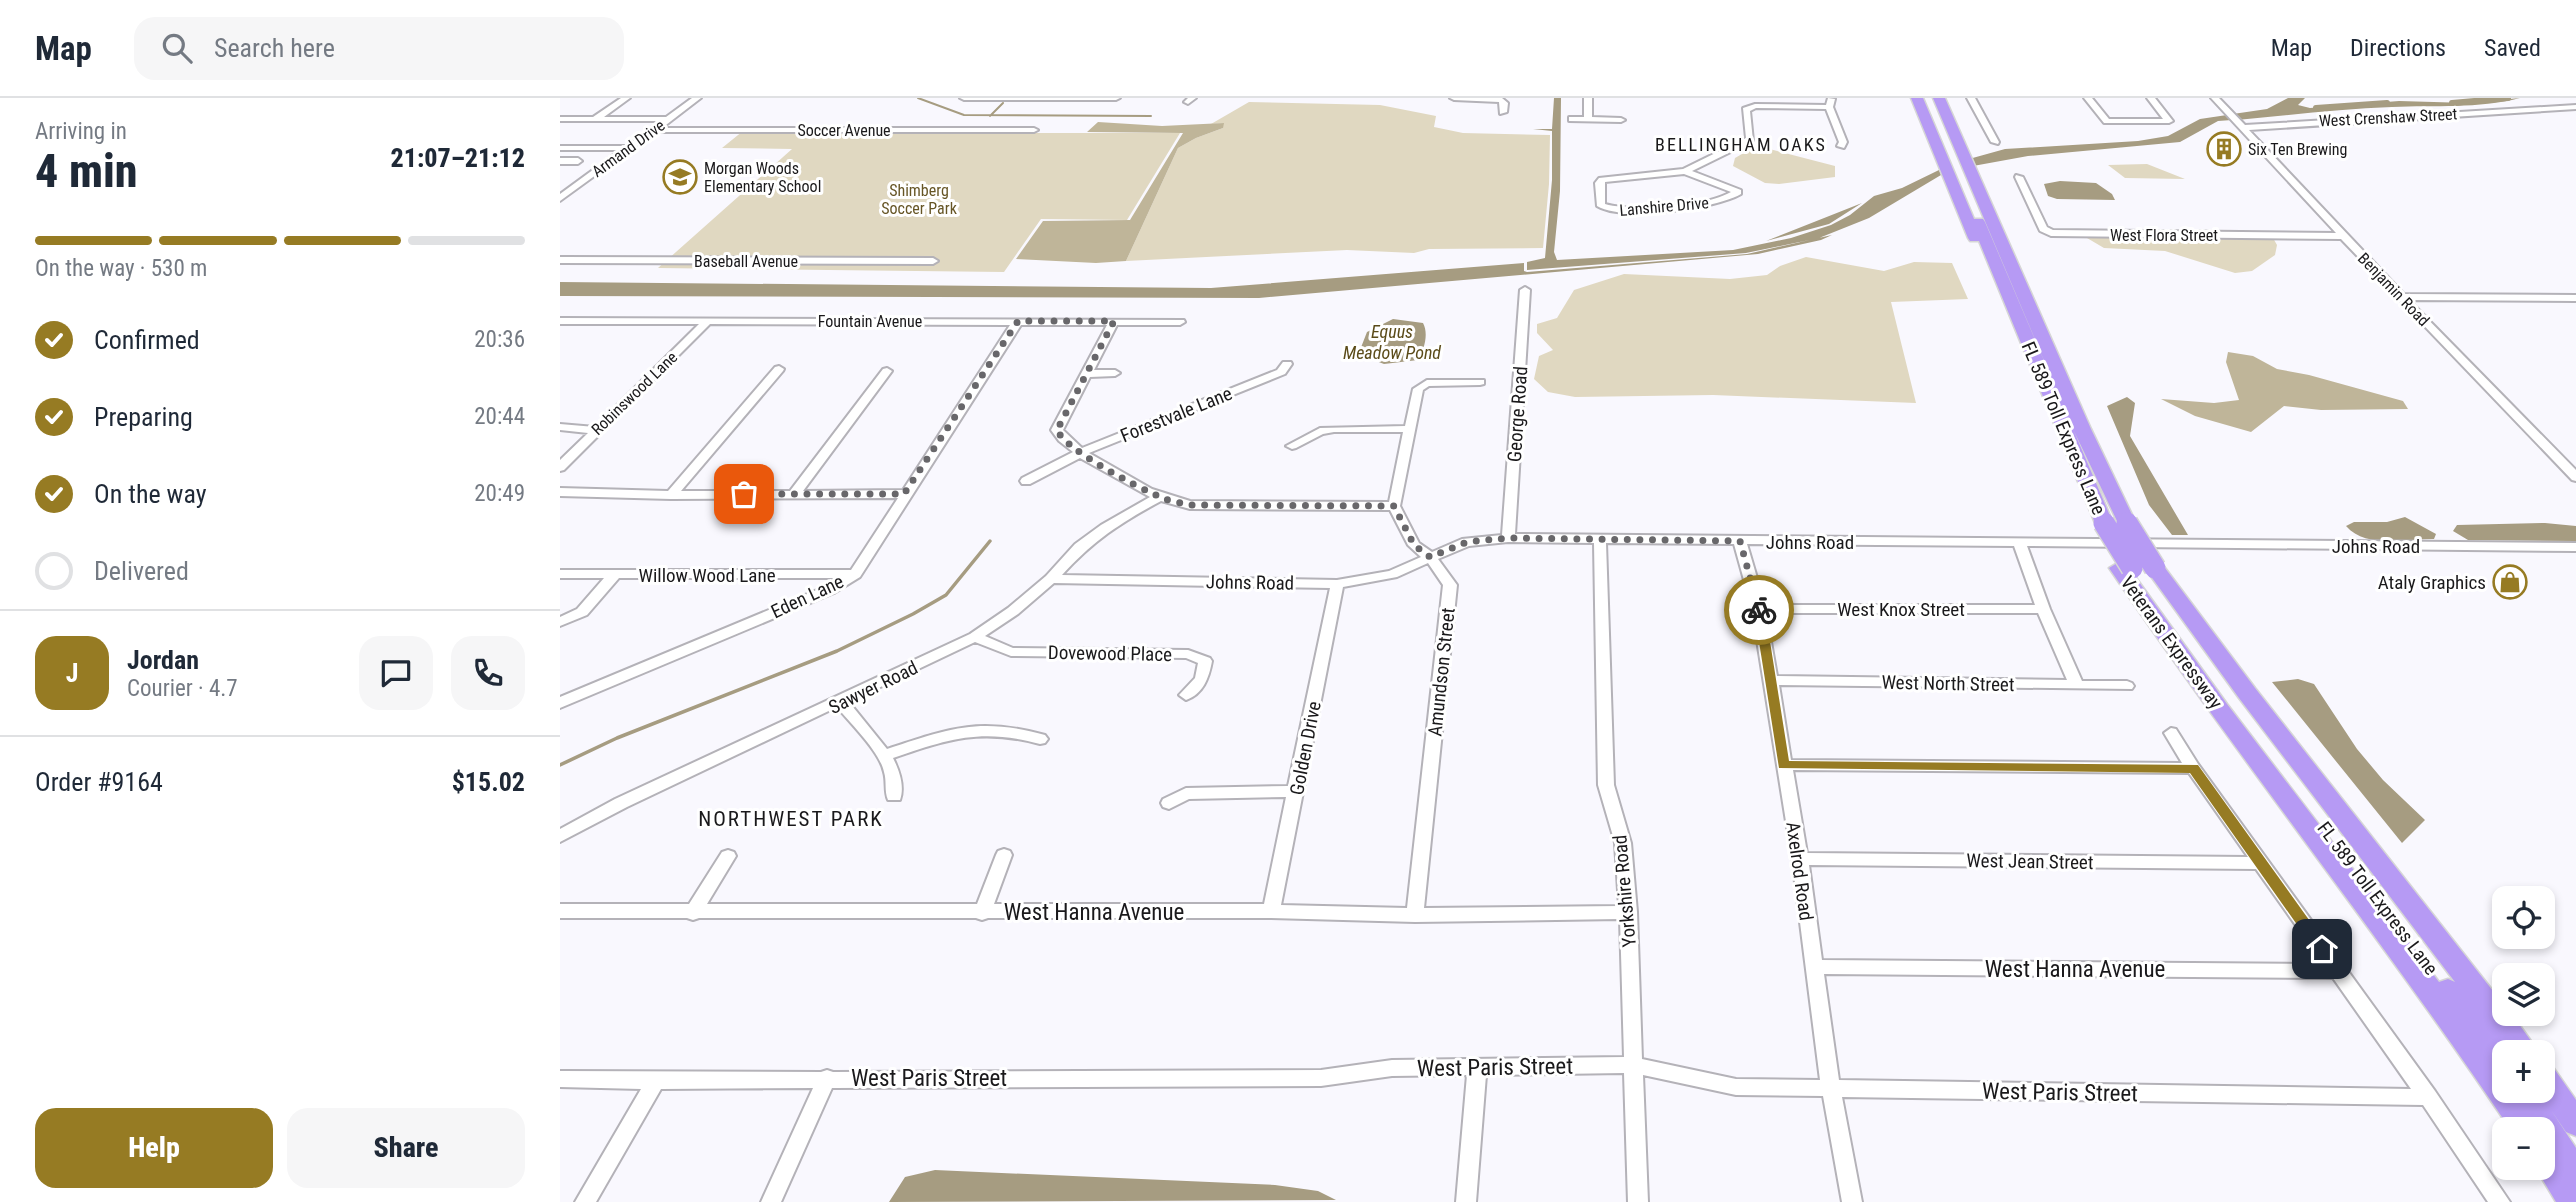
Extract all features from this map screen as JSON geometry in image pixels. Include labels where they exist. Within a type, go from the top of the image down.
[{"type":"highway","name":"Veterans Expressway","points":[[1917,98],[1946,158],[1961,177],[2127,523],[2135,568],[2174,647],[2443,1008],[2519,1117]]},
{"type":"highway","points":[[1924,98],[1946,158]]},
{"type":"highway","points":[[1933,98],[1944,121],[1954,133]]},
{"type":"highway","name":"Veterans Expressway","points":[[1939,98],[1963,153],[1961,177],[2062,459],[2099,523]]},
{"type":"highway","name":"FL 589 Toll Express Lane","points":[[2099,523],[2492,1051]]},
{"type":"highway","name":"Veterans Expressway","points":[[2135,568],[2248,693],[2516,1040]]},
{"type":"highway","points":[[2555,1093],[2576,1123]]},
{"type":"highway","points":[[2530,1103],[2576,1173]]},
{"type":"highway","points":[[2555,1173],[2573,1202]]},
{"type":"street","points":[[595,119],[626,98]]},
{"type":"street","name":"Armand Drive","points":[[560,198],[697,98]]},
{"type":"street","points":[[964,98],[1116,98]]},
{"type":"street","points":[[1454,98],[1501,100],[1504,103],[1503,112]]},
{"type":"street","points":[[1588,98],[1588,120]]},
{"type":"street","points":[[1971,98],[1994,142]]},
{"type":"street","points":[[2088,98],[2106,121],[2169,121],[2151,98]]},
{"type":"street","name":"Benjamin Road","points":[[2216,98],[2343,236],[2576,477]]},
{"type":"street","points":[[1830,102],[1843,142],[1840,146]]},
{"type":"street","name":"Lanshire Drive","points":[[1685,171],[1738,192],[1730,198],[1701,204],[1618,211],[1601,206],[1599,183],[1602,180],[1685,171],[1750,139],[1745,110],[1755,106],[1830,102]]},
{"type":"street","name":"West Crenshaw Street","points":[[2239,125],[2404,119],[2542,107],[2576,107]]},
{"type":"street","points":[[560,118],[668,119]]},
{"type":"street","points":[[1572,119],[1621,120]]},
{"type":"street","name":"Soccer Avenue","points":[[653,130],[1034,130]]},
{"type":"street","points":[[560,148],[628,148]]},
{"type":"street","points":[[560,161],[578,161]]},
{"type":"street","name":"West Flora Street","points":[[2018,177],[2043,229],[2051,233],[2343,236]]},
{"type":"street","name":"Baseball Avenue","points":[[560,260],[933,261]]},
{"type":"street","name":"George Road","points":[[1508,538],[1525,290]]},
{"type":"street","points":[[2401,297],[2576,298]]},
{"type":"street","name":"Robinswood Lane","points":[[560,467],[709,320]]},
{"type":"street","name":"Fountain Avenue","points":[[560,321],[1180,322]]},
{"type":"street","name":"Eden Lane","points":[[560,703],[829,590],[855,574],[904,494],[1018,321]]},
{"type":"street","points":[[1114,321],[1057,430],[1060,438],[1080,453],[1160,497],[1190,505],[1394,506],[1418,389],[1427,383],[1480,382]]},
{"type":"street","name":"Forestvale Lane","points":[[1026,481],[1080,453],[1269,377],[1280,372],[1287,364]]},
{"type":"street","points":[[670,495],[779,369]]},
{"type":"street","points":[[793,494],[887,371]]},
{"type":"street","points":[[1086,374],[1115,373]]},
{"type":"street","points":[[560,427],[595,430]]},
{"type":"street","points":[[1292,446],[1320,431],[1334,429],[1411,429]]},
{"type":"street","points":[[560,492],[670,495],[904,494]]},
{"type":"street","name":"Sawyer Road","points":[[560,836],[621,803],[975,637],[1051,579],[1080,547],[1105,528],[1160,497]]},
{"type":"street","name":"Amundson Street","points":[[1394,506],[1414,545],[1430,557],[1450,585],[1415,915]]},
{"type":"street","name":"Johns Road","points":[[1051,579],[1337,584],[1392,574],[1467,542],[1508,538],[1600,541],[2576,547]]},
{"type":"street","name":"Yorkshire Road","points":[[1600,541],[1606,785],[1623,843],[1628,912],[1638,1202]]},
{"type":"street","name":"Axelrod Road","points":[[1740,541],[1759,609],[1800,859],[1831,1089],[1852,1202]]},
{"type":"street","points":[[2020,544],[2043,609],[2076,684]]},
{"type":"street","name":"Willow Wood Lane","points":[[560,574],[855,574]]},
{"type":"street","points":[[560,622],[582,612],[614,575]]},
{"type":"street","name":"Golden Drive","points":[[1271,911],[1337,584]]},
{"type":"street","name":"West Knox Street","points":[[1759,609],[2043,609]]},
{"type":"street","name":"Dovewood Place","points":[[975,637],[1011,652],[1188,654],[1205,661],[1202,678],[1186,695]]},
{"type":"street","name":"West North Street","points":[[1769,680],[2127,686]]},
{"type":"street","points":[[841,702],[884,755],[892,771],[894,796]]},
{"type":"street","points":[[884,755],[964,730],[1017,731],[1040,739]]},
{"type":"street","points":[[2171,733],[2500,1202]]},
{"type":"street","points":[[1784,765],[2193,768]]},
{"type":"street","points":[[1169,803],[1186,794],[1297,791]]},
{"type":"street","points":[[982,913],[1004,855]]},
{"type":"street","points":[[693,913],[728,856]]},
{"type":"street","name":"West Jean Street","points":[[1800,859],[2261,863]]},
{"type":"street","name":"West Hanna Avenue","points":[[560,911],[1271,911],[1415,915],[1628,912]]},
{"type":"street","name":"West Hanna Avenue","points":[[1813,967],[2337,971]]},
{"type":"street","name":"West Paris Street","points":[[560,1079],[656,1081],[827,1078],[1321,1078],[1392,1068],[1633,1065],[1736,1087],[2428,1097]]},
{"type":"street","points":[[1466,1202],[1476,1068]]},
{"type":"street","points":[[771,1202],[827,1078]]},
{"type":"street","points":[[585,1202],[656,1081]]},
{"type":"green space","points":[[1249,102],[1380,105],[1436,116],[1434,127],[1463,133],[1550,135],[1543,248],[1429,249],[1414,253],[1347,250],[1126,261],[1178,148],[1223,128],[1223,123],[1211,124]]},
{"type":"green space","name":"Shimberg Soccer Park","points":[[829,127],[1038,128],[1035,133],[1180,133],[1127,220],[1041,219],[1004,272],[658,268],[792,149],[722,148],[743,131],[823,131]]},
{"type":"green space","points":[[1762,147],[1835,166],[1835,177],[1779,184],[1765,183],[1733,166],[1735,158],[1749,150]]},
{"type":"green space","points":[[2147,164],[2185,179],[2125,178],[2108,165]]},
{"type":"green space","points":[[2087,238],[2273,238],[2277,245],[2275,255],[2252,271],[2235,273],[2165,251],[2104,248]]},
{"type":"green space","points":[[1806,257],[1884,271],[1914,262],[1952,263],[1968,299],[1891,302],[1916,403],[1713,395],[1575,397],[1548,392],[1534,379],[1539,356],[1553,350],[1537,333],[1537,324],[1557,318],[1574,290],[1624,274],[1730,279],[1767,275],[1780,266]]},
{"type":"shaded area","points":[[1098,122],[1162,126],[1224,123],[1223,128],[1178,148],[1126,261],[1096,263],[1016,259],[1043,221],[1130,220],[1183,133],[1087,132]]},
{"type":"shaded area","points":[[2228,352],[2253,356],[2277,369],[2403,401],[2408,409],[2321,410],[2284,406],[2251,432],[2195,416],[2161,399],[2214,403],[2239,400],[2226,362]]},
{"type":"water","points":[[1554,98],[1561,98],[1560,191],[1554,252],[1557,260],[1733,250],[1791,238],[1831,225],[1850,215],[1874,196],[1902,188],[1939,170],[1941,175],[1869,218],[1819,238],[1746,253],[1527,270],[1527,262],[1545,258],[1552,180],[1552,131],[1533,129],[1552,129]]},
{"type":"water","points":[[2288,98],[2305,98],[2298,105],[2310,108],[2399,101],[2468,103],[2520,98],[2472,105],[2373,108],[2237,120],[2233,114],[2267,109]]},
{"type":"water","points":[[2227,115],[2232,120],[2218,121],[2180,142],[2028,156],[1973,166],[1969,159],[2005,149],[2138,141],[2168,136],[2200,119]]},
{"type":"water","points":[[2060,181],[2096,183],[2112,194],[2115,200],[2057,199],[2048,196],[2044,184]]},
{"type":"water","points":[[1862,203],[1829,224],[1766,241]]},
{"type":"water","points":[[1832,235],[1821,240],[1758,254],[1259,298],[560,296],[560,282],[1211,288],[1524,263],[1524,271],[1527,272],[1747,254]]},
{"type":"water","name":"Equus Meadow Pond","points":[[1393,319],[1423,323],[1425,342],[1418,360],[1384,364],[1363,356],[1360,350],[1367,332]]},
{"type":"water","points":[[2127,397],[2135,403],[2130,436],[2188,535],[2172,535],[2149,505],[2107,406]]},
{"type":"water","points":[[2405,517],[2436,534],[2434,539],[2375,540],[2364,538],[2346,526],[2354,522],[2387,522]]},
{"type":"water","points":[[2545,523],[2576,526],[2576,541],[2468,540],[2453,531],[2457,525]]},
{"type":"water","points":[[2298,679],[2314,684],[2357,749],[2383,780],[2425,820],[2402,843],[2272,682]]},
{"type":"water","points":[[935,1170],[1275,1185],[1318,1191],[1336,1200],[889,1202],[905,1177]]},
{"type":"waterway","points":[[918,98],[964,115],[991,115]]},
{"type":"waterway","points":[[2452,103],[2508,98]]},
{"type":"waterway","points":[[991,115],[1003,103]]},
{"type":"waterway","points":[[2316,108],[2387,103]]},
{"type":"waterway","points":[[991,115],[1151,116]]},
{"type":"waterway","points":[[560,765],[617,738],[837,651],[913,614],[946,595],[990,541]]},
{"type":"way so far","points":[[744,494],[904,494],[1018,321],[1114,321],[1057,430],[1060,438],[1080,453],[1160,497],[1190,505],[1394,506],[1414,545],[1430,557],[1467,542],[1508,538],[1740,541],[1759,610]]},
{"type":"place","name":"Six Ten Brewing","points":[[2224,149]]},
{"type":"place","name":"Morgan Woods Elementary School","points":[[680,177]]},
{"type":"place","name":"Ataly Graphics","points":[[2510,582]]},
{"type":"district","name":"BELLINGHAM OAKS","points":[[1741,145]]},
{"type":"district","name":"NORTHWEST PARK","points":[[791,819]]},
{"type":"route","points":[[1759,610],[1784,765],[2193,768],[2322,949]]}]
